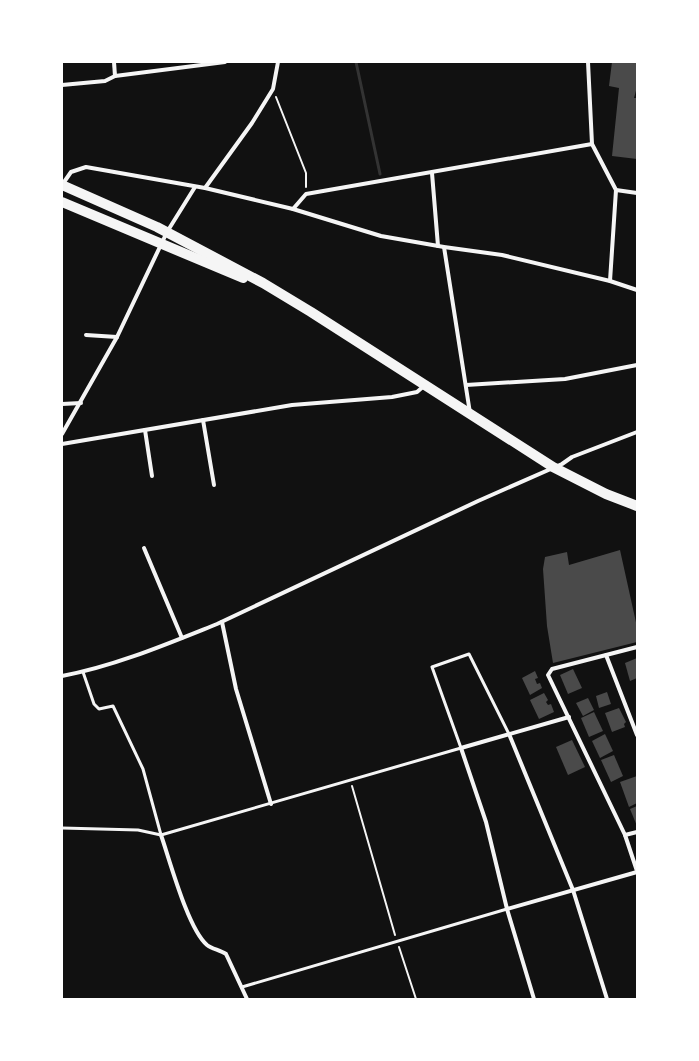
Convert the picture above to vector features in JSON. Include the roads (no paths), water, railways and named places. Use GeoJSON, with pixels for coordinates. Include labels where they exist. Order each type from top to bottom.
{"type":"FeatureCollection","features":[{"type":"Feature","properties":{"kind":"highway"},"geometry":{"type":"LineString","coordinates":[[62,185],[167,232],[263,283],[318,316],[553,467],[599,491],[637,506]]}},
{"type":"Feature","properties":{"kind":"highway"},"geometry":{"type":"LineString","coordinates":[[62,202],[236,276],[263,283]]}},
{"type":"Feature","properties":{"kind":"street"},"geometry":{"type":"LineString","coordinates":[[114,62],[115,76]]}},
{"type":"Feature","properties":{"kind":"street"},"geometry":{"type":"LineString","coordinates":[[62,85],[105,81],[115,76],[202,63],[225,62]]}},
{"type":"Feature","properties":{"kind":"street"},"geometry":{"type":"LineString","coordinates":[[204,188],[252,123],[274,89],[278,62]]}},
{"type":"Feature","properties":{"kind":"street"},"geometry":{"type":"LineString","coordinates":[[588,62],[592,144],[616,190],[610,281]]}},
{"type":"Feature","properties":{"kind":"street"},"geometry":{"type":"LineString","coordinates":[[293,209],[306,194],[432,174],[592,144]]}},
{"type":"Feature","properties":{"kind":"street"},"geometry":{"type":"LineString","coordinates":[[62,185],[71,172],[86,167],[204,188],[293,209],[381,236],[502,255],[610,281],[637,290]]}},
{"type":"Feature","properties":{"kind":"street"},"geometry":{"type":"LineString","coordinates":[[432,174],[438,246]]}},
{"type":"Feature","properties":{"kind":"street"},"geometry":{"type":"LineString","coordinates":[[62,434],[81,403],[117,337],[167,232],[195,187]]}},
{"type":"Feature","properties":{"kind":"street"},"geometry":{"type":"LineString","coordinates":[[616,190],[637,194]]}},
{"type":"Feature","properties":{"kind":"street"},"geometry":{"type":"LineString","coordinates":[[444,247],[470,413]]}},
{"type":"Feature","properties":{"kind":"street"},"geometry":{"type":"LineString","coordinates":[[86,335],[117,337]]}},
{"type":"Feature","properties":{"kind":"street"},"geometry":{"type":"LineString","coordinates":[[466,385],[565,378],[637,365]]}},
{"type":"Feature","properties":{"kind":"street"},"geometry":{"type":"LineString","coordinates":[[62,444],[292,405],[392,397],[417,392],[425,385]]}},
{"type":"Feature","properties":{"kind":"street"},"geometry":{"type":"LineString","coordinates":[[62,404],[81,403]]}},
{"type":"Feature","properties":{"kind":"street"},"geometry":{"type":"LineString","coordinates":[[203,420],[214,485]]}},
{"type":"Feature","properties":{"kind":"street"},"geometry":{"type":"LineString","coordinates":[[145,430],[152,476]]}},
{"type":"Feature","properties":{"kind":"street"},"geometry":{"type":"LineString","coordinates":[[62,676],[83,672],[182,638],[222,622],[562,464],[572,457],[637,432]]}},
{"type":"Feature","properties":{"kind":"street"},"geometry":{"type":"LineString","coordinates":[[144,548],[182,638]]}},
{"type":"Feature","properties":{"kind":"street"},"geometry":{"type":"LineString","coordinates":[[222,622],[236,689],[271,804]]}},
{"type":"Feature","properties":{"kind":"street"},"geometry":{"type":"LineString","coordinates":[[507,909],[637,872],[625,835],[548,675],[552,669],[637,647]]}},
{"type":"Feature","properties":{"kind":"street"},"geometry":{"type":"LineString","coordinates":[[606,655],[637,735]]}},
{"type":"Feature","properties":{"kind":"street"},"geometry":{"type":"LineString","coordinates":[[534,999],[507,909],[486,822],[461,748],[569,717]]}},
{"type":"Feature","properties":{"kind":"street"},"geometry":{"type":"LineString","coordinates":[[509,734],[573,890],[607,999]]}},
{"type":"Feature","properties":{"kind":"street"},"geometry":{"type":"LineString","coordinates":[[625,835],[637,832]]}},
{"type":"Feature","properties":{"kind":"street"},"geometry":{"type":"LineString","coordinates":[[161,835],[194,930],[208,946],[220,949],[226,954],[247,999]]}},
{"type":"Feature","properties":{"kind":"lane"},"geometry":{"type":"LineString","coordinates":[[62,828],[138,830],[161,835],[461,748],[432,667],[469,654],[509,734]]}},
{"type":"Feature","properties":{"kind":"lane"},"geometry":{"type":"LineString","coordinates":[[83,672],[94,704],[98,709],[113,706],[130,741],[143,769],[161,835]]}},
{"type":"Feature","properties":{"kind":"lane"},"geometry":{"type":"LineString","coordinates":[[242,987],[507,909]]}},
{"type":"Feature","properties":{"kind":"waterway"},"geometry":{"type":"LineString","coordinates":[[356,62],[380,174]]}}]}
